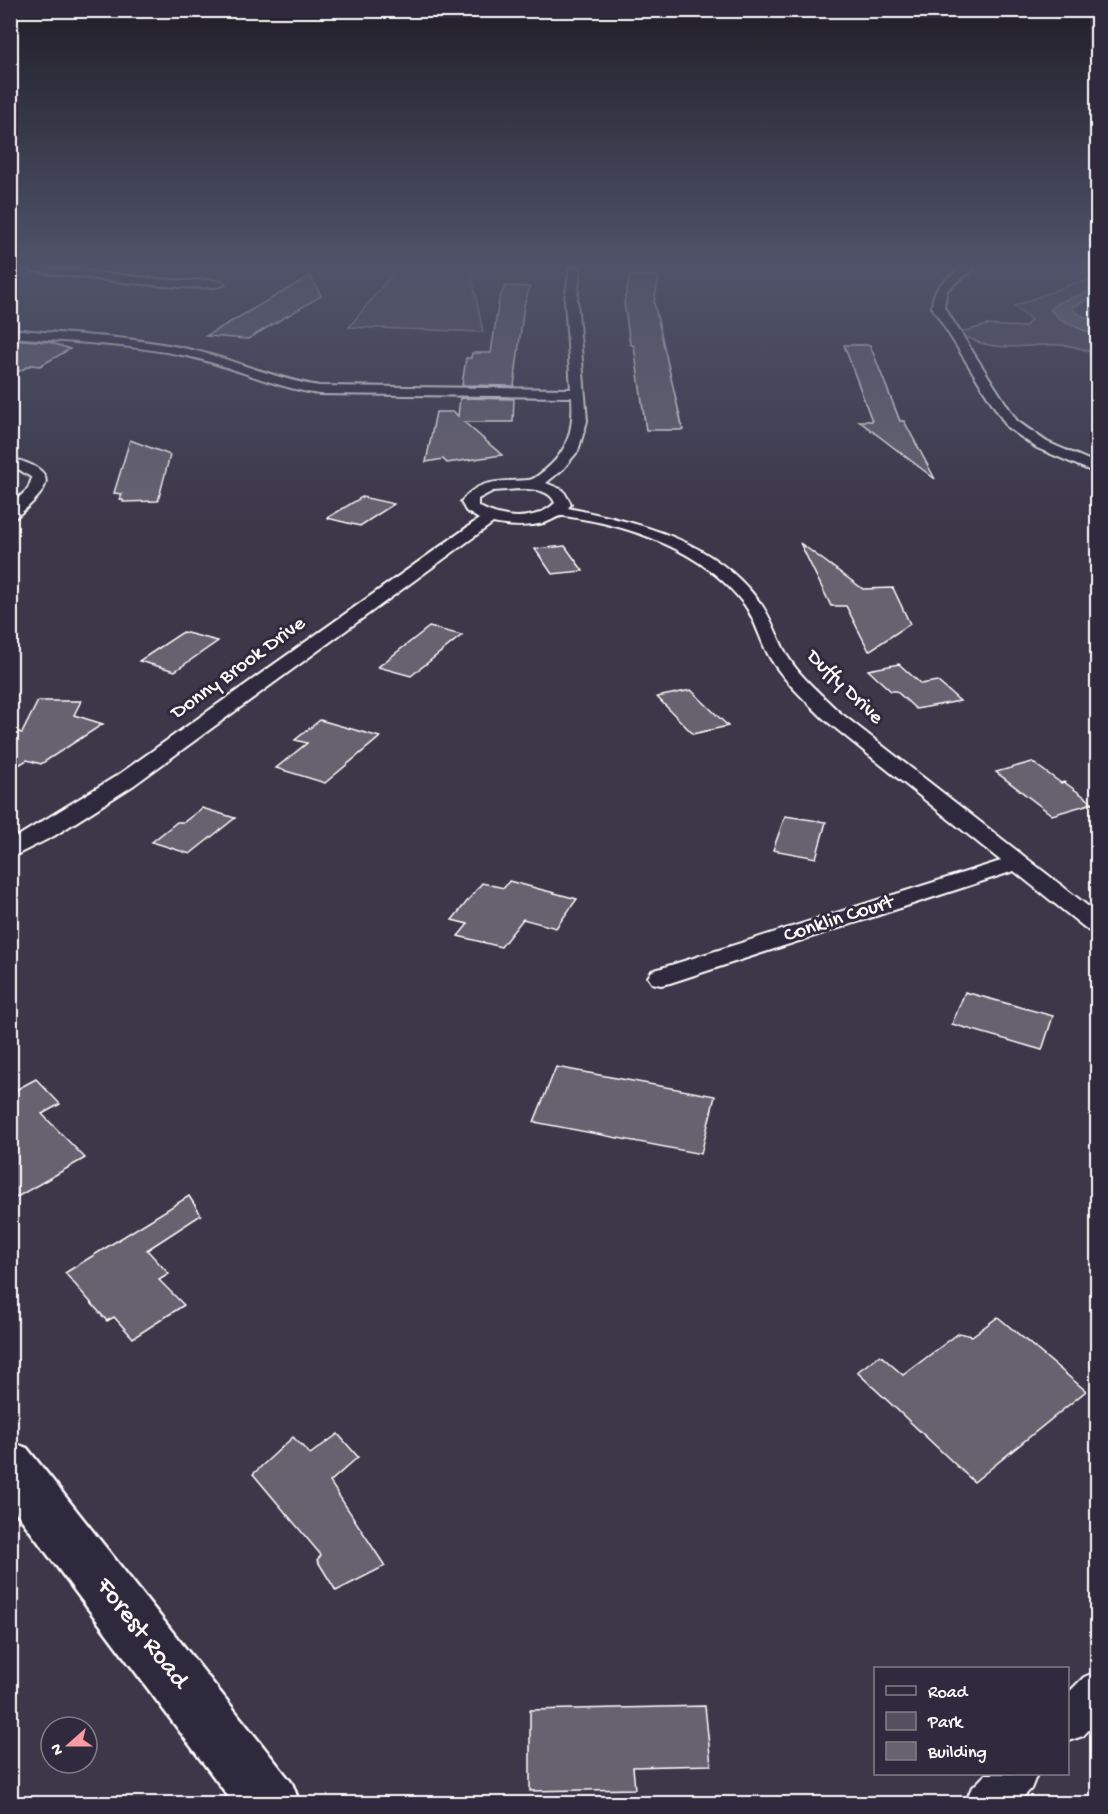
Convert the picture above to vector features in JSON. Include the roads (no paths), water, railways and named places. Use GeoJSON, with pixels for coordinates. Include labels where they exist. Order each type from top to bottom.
{"type":"FeatureCollection","features":[{"type":"Feature","properties":{"kind":"main road","name":"Forest Road"},"geometry":{"type":"LineString","coordinates":[[10,1464],[271,1803]]}},
{"type":"Feature","properties":{"kind":"street"},"geometry":{"type":"LineString","coordinates":[[185,353],[213,359],[280,384],[319,390],[578,393]]}},
{"type":"Feature","properties":{"kind":"street"},"geometry":{"type":"LineString","coordinates":[[534,485],[551,474],[572,450],[579,435],[575,353]]}},
{"type":"Feature","properties":{"kind":"street"},"geometry":{"type":"LineString","coordinates":[[966,353],[1007,418],[1024,434],[1042,445],[1098,470]]}},
{"type":"Feature","properties":{"kind":"street"},"geometry":{"type":"LineString","coordinates":[[10,462],[29,468],[37,474],[40,481],[39,488],[32,497],[10,514]]}},
{"type":"Feature","properties":{"kind":"street"},"geometry":{"type":"LineString","coordinates":[[534,485],[556,493],[562,498],[563,504],[558,510],[549,515],[520,520],[490,518],[471,508],[469,502],[471,496],[490,487],[534,485]]}},
{"type":"Feature","properties":{"kind":"street","name":"Duffy Drive"},"geometry":{"type":"LineString","coordinates":[[558,510],[644,529],[694,552],[716,567],[737,585],[753,605],[780,659],[802,687],[824,708],[1098,926]]}},
{"type":"Feature","properties":{"kind":"street","name":"Donny Brook Drive"},"geometry":{"type":"LineString","coordinates":[[10,851],[126,780],[490,518]]}},
{"type":"Feature","properties":{"kind":"street","name":"Conklin Court"},"geometry":{"type":"LineString","coordinates":[[662,977],[1017,863]]}},
{"type":"Feature","properties":{"kind":"street"},"geometry":{"type":"LineString","coordinates":[[1069,1720],[1098,1691]]}},
{"type":"Feature","properties":{"kind":"street"},"geometry":{"type":"LineString","coordinates":[[986,1803],[1014,1775]]}}]}
